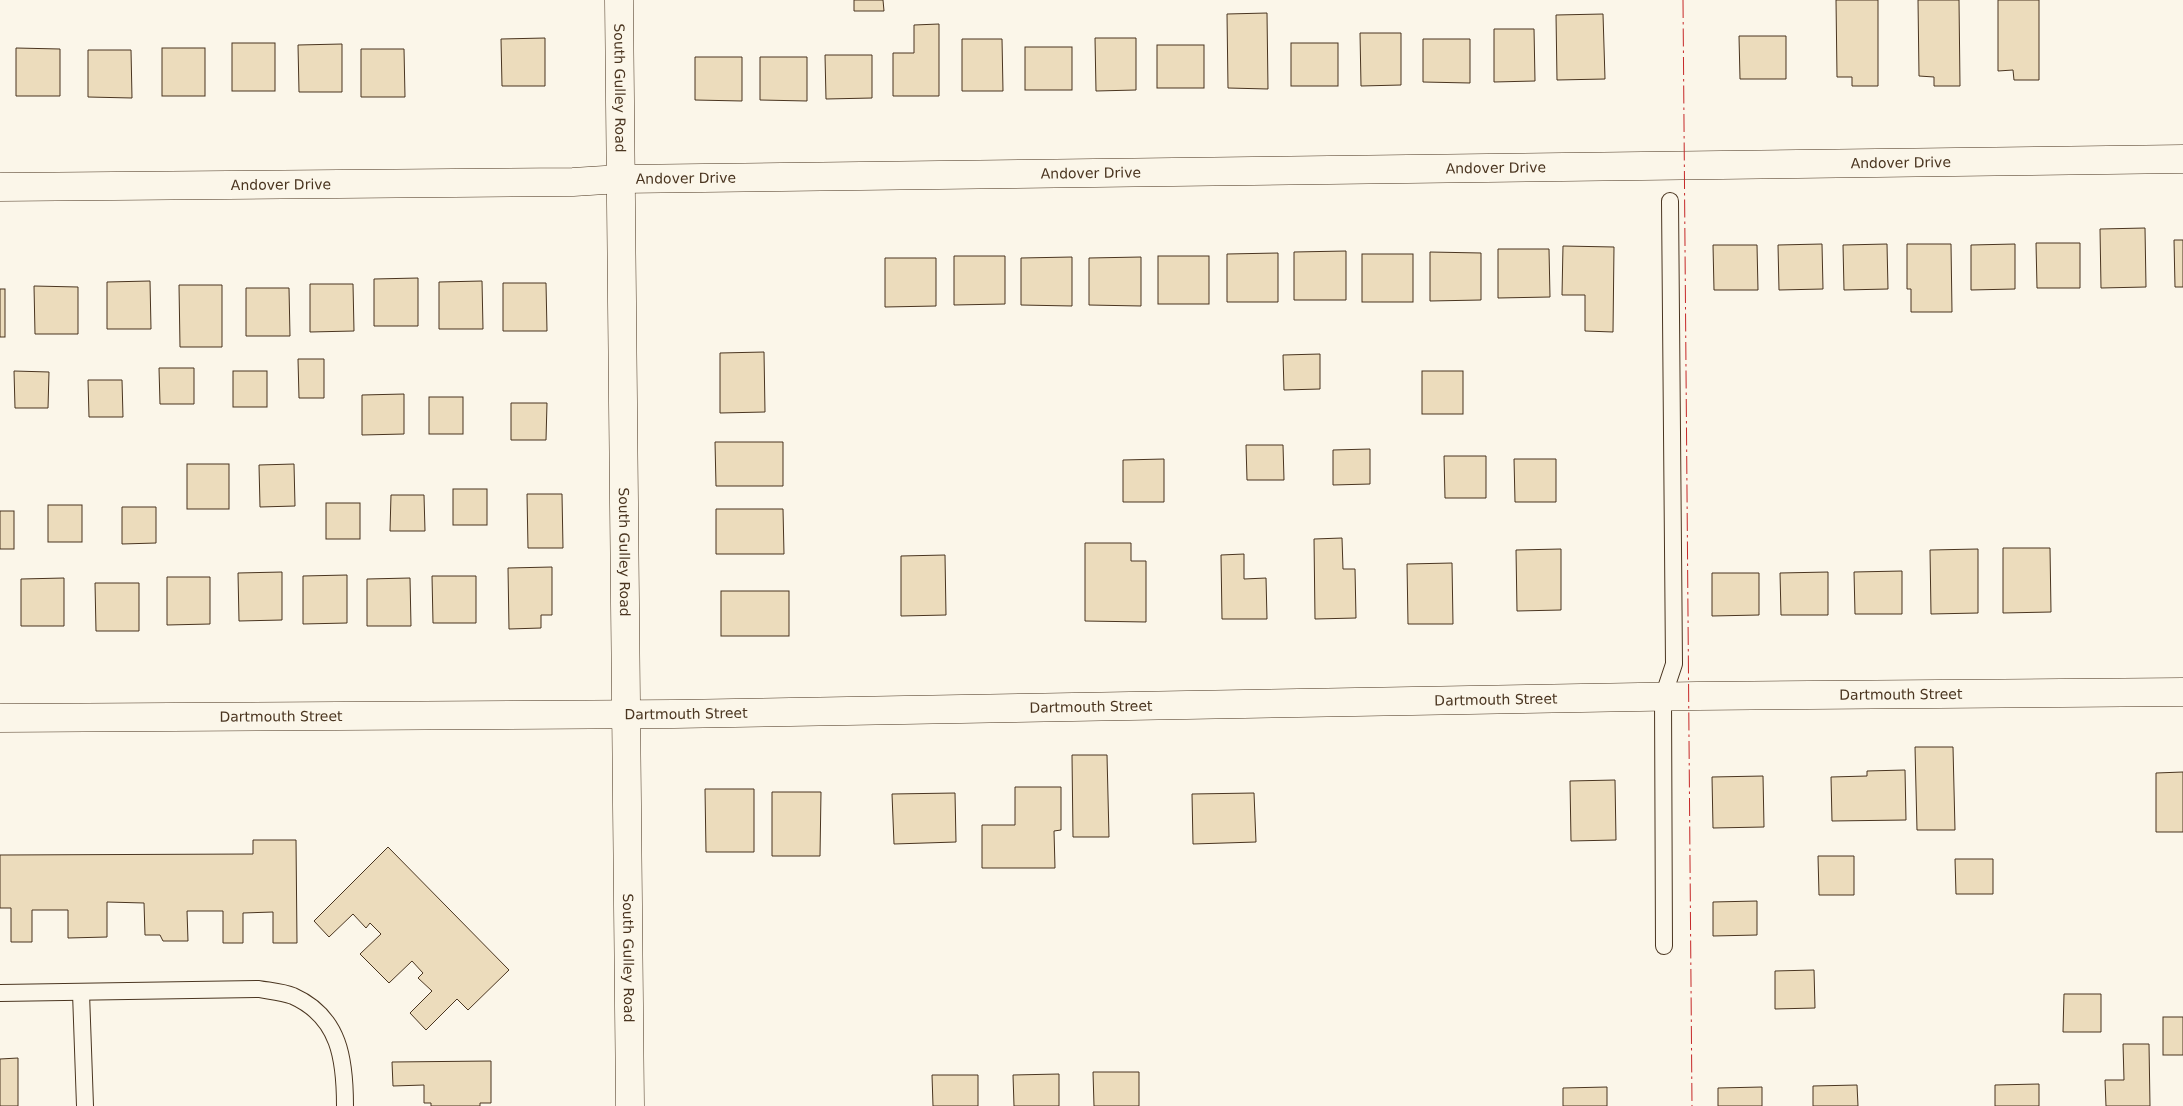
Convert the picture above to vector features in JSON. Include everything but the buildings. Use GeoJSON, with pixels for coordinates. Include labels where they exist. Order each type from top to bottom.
{"type":"FeatureCollection","features":[{"type":"Feature","properties":{"kind":"street","name":"South Gulley Road"},"geometry":{"type":"LineString","coordinates":[[620,0],[630,1106]]}},
{"type":"Feature","properties":{"kind":"street","name":"Andover Drive"},"geometry":{"type":"LineString","coordinates":[[0,187],[573,182],[621,179],[2183,159]]}},
{"type":"Feature","properties":{"kind":"street","name":"Dartmouth Street"},"geometry":{"type":"LineString","coordinates":[[0,718],[694,714],[1663,697],[2183,692]]}},
{"type":"Feature","properties":{"kind":"lane"},"geometry":{"type":"LineString","coordinates":[[1664,946],[1663,697],[1674,664],[1670,201]]}},
{"type":"Feature","properties":{"kind":"lane"},"geometry":{"type":"LineString","coordinates":[[0,993],[259,990],[292,995],[321,1013],[336,1036],[345,1075],[345,1106]]}},
{"type":"Feature","properties":{"kind":"lane"},"geometry":{"type":"LineString","coordinates":[[81,993],[85,1106]]}},
{"type":"Feature","properties":{"kind":"power"},"geometry":{"type":"LineString","coordinates":[[1683,0],[1692,1106]]}}]}
